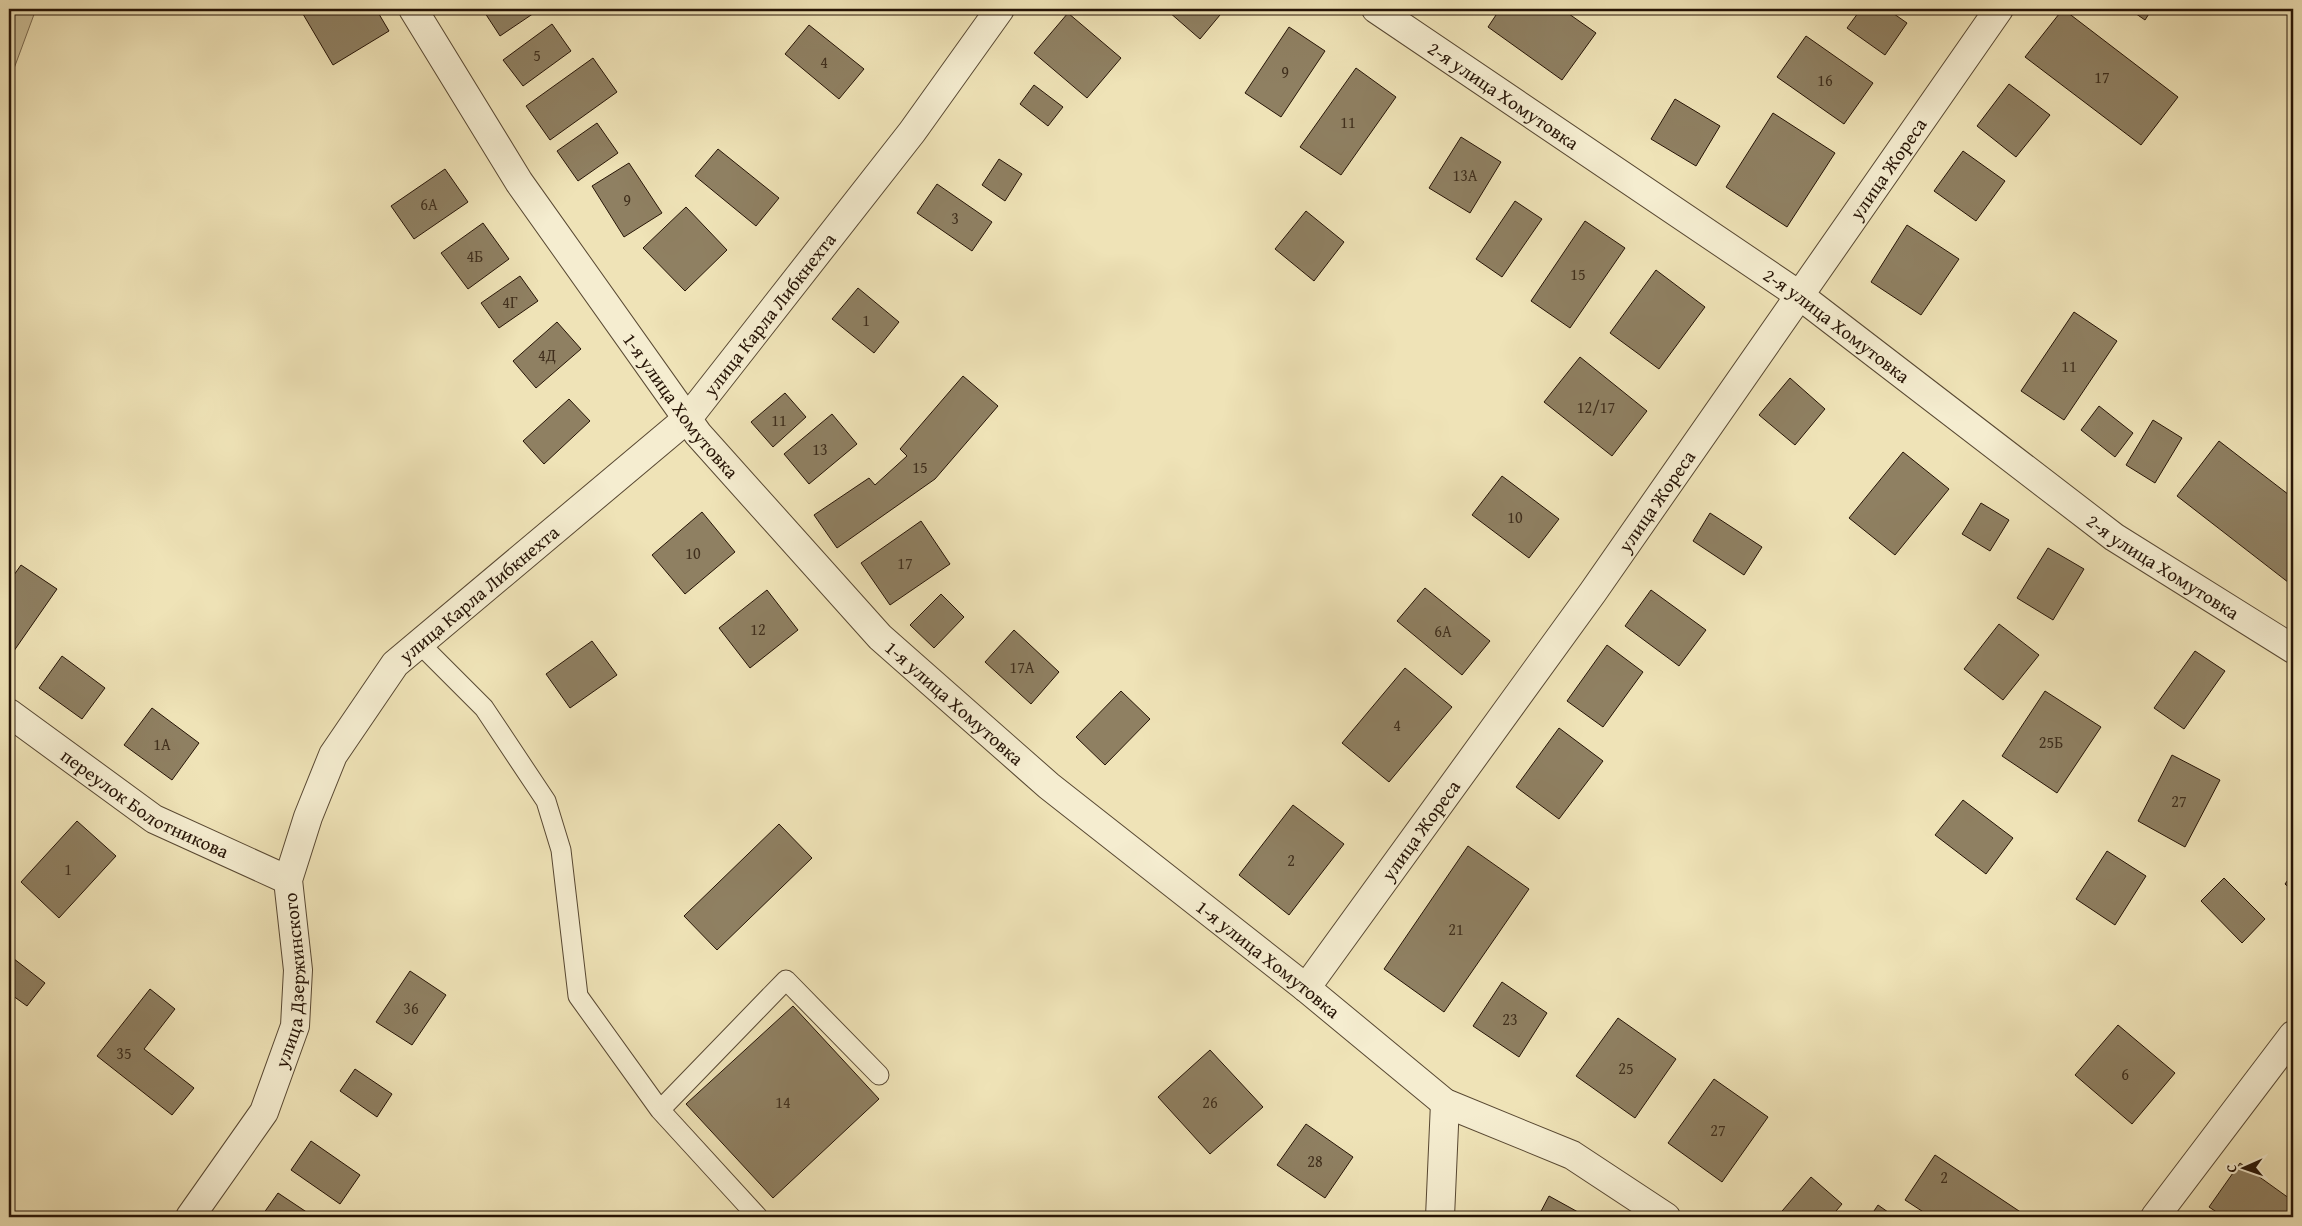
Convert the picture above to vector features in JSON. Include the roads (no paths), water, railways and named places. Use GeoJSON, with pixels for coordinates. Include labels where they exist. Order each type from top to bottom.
{"type":"FeatureCollection","features":[{"type":"Feature","properties":{"kind":"street","name":"1-я улица Хомутовка"},"geometry":{"type":"LineString","coordinates":[[413,9],[520,182],[688,418],[715,452],[880,638],[1049,786],[1306,988],[1445,1103],[1572,1155],[1666,1217]]}},
{"type":"Feature","properties":{"kind":"street","name":"улица Карла Либкнехта"},"geometry":{"type":"LineString","coordinates":[[366,704],[395,664],[688,418],[912,132],[1000,9]]}},
{"type":"Feature","properties":{"kind":"street","name":"2-я улица Хомутовка"},"geometry":{"type":"LineString","coordinates":[[1376,9],[1799,295],[2114,536],[2293,649]]}},
{"type":"Feature","properties":{"kind":"street","name":"улица Жореса"},"geometry":{"type":"LineString","coordinates":[[1306,988],[1593,592],[1999,9]]}},
{"type":"Feature","properties":{"kind":"street","name":"улица Дзержинского"},"geometry":{"type":"LineString","coordinates":[[190,1217],[264,1112],[295,1026],[298,970],[288,880],[308,817],[333,755],[366,704]]}},
{"type":"Feature","properties":{"kind":"street","name":"переулок Болотникова"},"geometry":{"type":"LineString","coordinates":[[9,713],[154,819],[288,880]]}},
{"type":"Feature","properties":{"kind":"street"},"geometry":{"type":"LineString","coordinates":[[2155,1217],[2293,1035]]}},
{"type":"Feature","properties":{"kind":"street"},"geometry":{"type":"LineString","coordinates":[[1440,1217],[1445,1103]]}},
{"type":"Feature","properties":{"kind":"lane"},"geometry":{"type":"LineString","coordinates":[[419,643],[484,708],[546,801],[561,850],[578,996],[660,1110],[758,1217]]}},
{"type":"Feature","properties":{"kind":"lane"},"geometry":{"type":"LineString","coordinates":[[660,1110],[786,980],[879,1075]]}}]}
